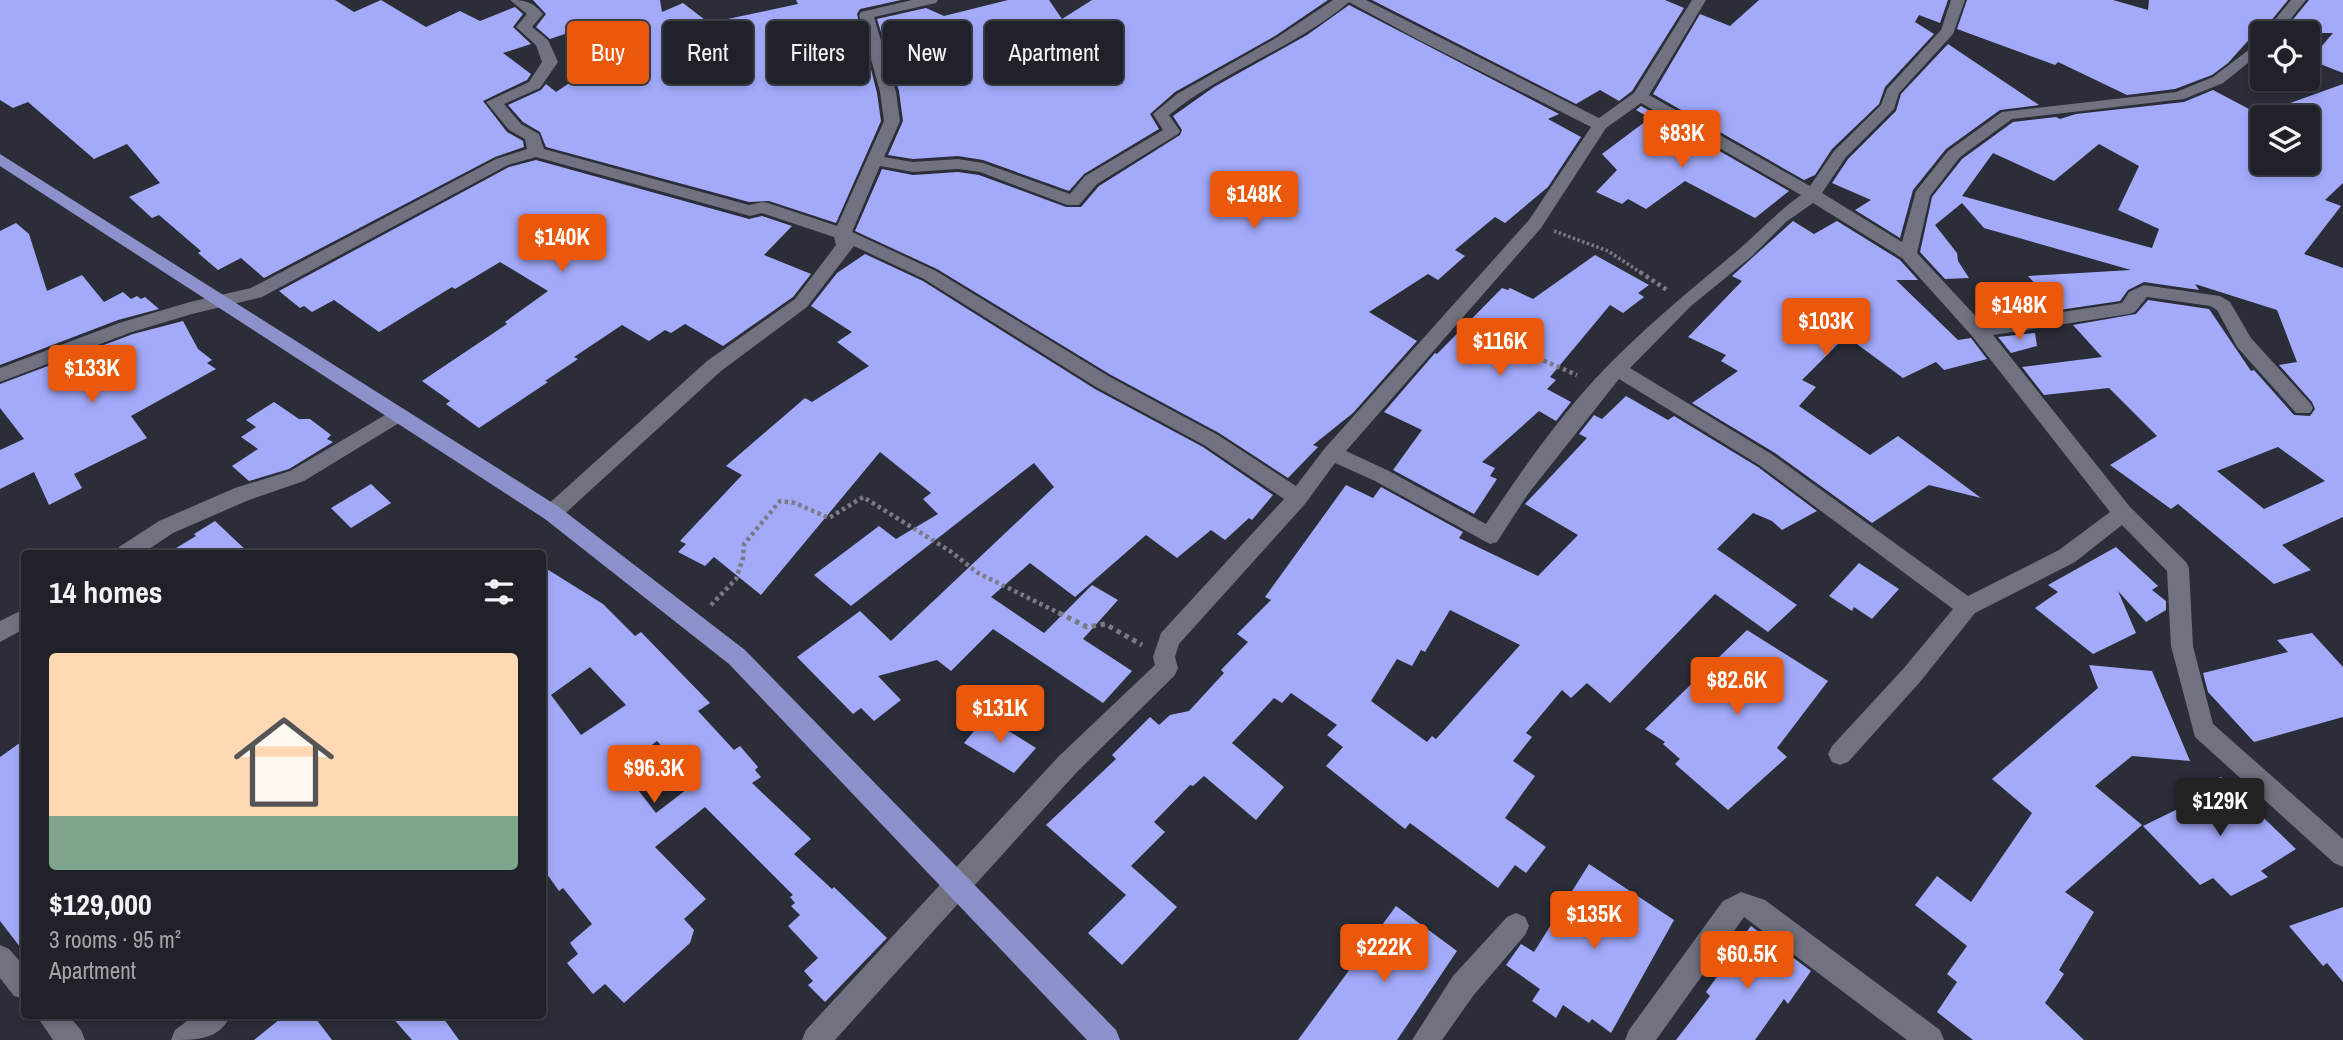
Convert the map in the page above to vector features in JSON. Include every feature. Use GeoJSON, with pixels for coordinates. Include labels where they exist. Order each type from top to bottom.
{"type":"FeatureCollection","features":[{"type":"Feature","properties":{"kind":"main road"},"geometry":{"type":"LineString","coordinates":[[0,159],[552,513],[692,621],[737,657],[1106,1040]]}},
{"type":"Feature","properties":{"kind":"street"},"geometry":{"type":"LineString","coordinates":[[517,0],[536,14],[523,27],[543,43],[550,62],[535,85],[494,102],[515,127],[533,136],[536,152]]}},
{"type":"Feature","properties":{"kind":"street"},"geometry":{"type":"LineString","coordinates":[[552,513],[714,366],[802,303],[845,246],[842,234],[892,121],[888,92],[866,15],[931,0]]}},
{"type":"Feature","properties":{"kind":"street"},"geometry":{"type":"LineString","coordinates":[[875,160],[913,167],[958,164],[983,168],[1073,201],[1091,180],[1172,131],[1161,114],[1182,97],[1281,41],[1343,0]]}},
{"type":"Feature","properties":{"kind":"street"},"geometry":{"type":"LineString","coordinates":[[1355,0],[1422,37],[1600,125]]}},
{"type":"Feature","properties":{"kind":"street"},"geometry":{"type":"LineString","coordinates":[[816,1040],[1067,765],[1167,668],[1164,657],[1169,640],[1298,498],[1332,453],[1535,224],[1600,125],[1640,96],[1699,0]]}},
{"type":"Feature","properties":{"kind":"street"},"geometry":{"type":"LineString","coordinates":[[1332,453],[1382,476],[1490,536],[1521,488],[1601,385],[1685,302],[1745,253],[1780,218],[1812,195],[1840,153],[1888,106],[1892,92],[1948,31],[1958,0]]}},
{"type":"Feature","properties":{"kind":"street"},"geometry":{"type":"LineString","coordinates":[[2281,21],[2299,0]]}},
{"type":"Feature","properties":{"kind":"street"},"geometry":{"type":"LineString","coordinates":[[1908,254],[1922,195],[1954,154],[2008,115],[2179,96],[2218,80],[2250,54]]}},
{"type":"Feature","properties":{"kind":"street"},"geometry":{"type":"LineString","coordinates":[[1640,96],[1908,254],[1979,331],[2123,513],[2178,568],[2182,646],[2203,730],[2343,855]]}},
{"type":"Feature","properties":{"kind":"street"},"geometry":{"type":"LineString","coordinates":[[0,375],[87,340],[216,300],[256,293],[502,162],[536,152],[750,211],[762,207],[842,234],[930,275],[1103,382],[1211,440],[1298,498]]}},
{"type":"Feature","properties":{"kind":"street"},"geometry":{"type":"LineString","coordinates":[[1979,331],[2129,308],[2135,296],[2144,291],[2214,300],[2224,306],[2244,342],[2303,408]]}},
{"type":"Feature","properties":{"kind":"street"},"geometry":{"type":"LineString","coordinates":[[1617,369],[1766,460],[1967,607]]}},
{"type":"Feature","properties":{"kind":"street"},"geometry":{"type":"LineString","coordinates":[[132,550],[166,527],[242,494],[297,476],[397,415]]}},
{"type":"Feature","properties":{"kind":"street"},"geometry":{"type":"LineString","coordinates":[[1840,754],[1912,675],[1967,607],[2067,556],[2123,513]]}},
{"type":"Feature","properties":{"kind":"street"},"geometry":{"type":"LineString","coordinates":[[144,550],[166,527]]}},
{"type":"Feature","properties":{"kind":"street"},"geometry":{"type":"LineString","coordinates":[[0,633],[21,620]]}},
{"type":"Feature","properties":{"kind":"street"},"geometry":{"type":"LineString","coordinates":[[1639,1040],[1732,910],[1741,904],[1756,909],[1930,1040]]}},
{"type":"Feature","properties":{"kind":"street"},"geometry":{"type":"LineString","coordinates":[[1426,1040],[1462,986],[1516,926]]}},
{"type":"Feature","properties":{"kind":"street"},"geometry":{"type":"LineString","coordinates":[[0,958],[21,982]]}},
{"type":"Feature","properties":{"kind":"street"},"geometry":{"type":"LineString","coordinates":[[53,1019],[71,1040]]}},
{"type":"Feature","properties":{"kind":"street"},"geometry":{"type":"LineString","coordinates":[[186,1040],[212,1019]]}},
{"type":"Feature","properties":{"kind":"path"},"geometry":{"type":"LineString","coordinates":[[1535,224],[1608,251],[1685,302]]}},
{"type":"Feature","properties":{"kind":"path"},"geometry":{"type":"LineString","coordinates":[[1451,321],[1601,385]]}},
{"type":"Feature","properties":{"kind":"path"},"geometry":{"type":"LineString","coordinates":[[692,621],[714,603],[736,579],[743,558],[744,544],[780,501],[795,503],[828,518],[863,497],[950,551],[978,573],[1087,627],[1105,624],[1164,657]]}},
{"type":"Feature","properties":{"kind":"building"},"geometry":{"type":"Polygon","coordinates":[[[0,0],[335,0],[354,12],[381,0],[426,27],[460,11],[480,21],[515,7],[523,14],[513,27],[531,44],[503,53],[531,74],[527,80],[483,101],[507,132],[523,141],[524,147],[495,157],[264,278],[241,258],[218,270],[198,253],[201,251],[159,215],[152,218],[129,197],[160,183],[127,144],[94,159],[28,102],[13,108],[0,100],[0,0]]]}},
{"type":"Feature","properties":{"kind":"building"},"geometry":{"type":"Polygon","coordinates":[[[533,0],[660,0],[662,12],[683,3],[706,21],[663,21],[663,84],[753,84],[753,21],[718,21],[798,4],[796,0],[901,0],[860,9],[857,14],[859,21],[767,21],[767,84],[869,84],[869,61],[881,121],[836,223],[769,201],[749,202],[546,147],[540,132],[523,122],[508,105],[541,90],[546,84],[556,92],[568,84],[649,84],[649,21],[567,21],[567,33],[550,39],[536,27],[546,14],[533,0]]]}},
{"type":"Feature","properties":{"kind":"building"},"geometry":{"type":"Polygon","coordinates":[[[1008,0],[1049,0],[1062,19],[1092,0],[1328,0],[1275,36],[1175,92],[1150,114],[1159,129],[1084,174],[1069,191],[983,160],[958,156],[913,159],[888,155],[903,121],[897,84],[971,84],[971,21],[883,21],[883,39],[877,19],[926,8],[944,16],[1008,0]]]}},
{"type":"Feature","properties":{"kind":"building"},"geometry":{"type":"Polygon","coordinates":[[[1372,0],[1665,0],[1684,8],[1632,91],[1619,101],[1600,90],[1576,104],[1372,0]]]}},
{"type":"Feature","properties":{"kind":"building"},"geometry":{"type":"Polygon","coordinates":[[[1759,0],[1948,0],[1940,23],[1919,15],[1915,22],[1934,34],[1885,87],[1879,104],[1832,149],[1815,175],[1804,180],[1653,94],[1700,14],[1730,26],[1759,0]]]}},
{"type":"Feature","properties":{"kind":"building"},"geometry":{"type":"Polygon","coordinates":[[[1967,0],[2113,0],[2148,10],[2149,0],[2288,0],[2271,21],[2250,21],[2250,39],[2228,63],[2212,75],[2175,89],[2127,95],[2058,62],[2055,65],[1957,29],[1967,0]]]}},
{"type":"Feature","properties":{"kind":"building"},"geometry":{"type":"Polygon","coordinates":[[[2309,0],[2343,0],[2343,73],[2320,64],[2320,48],[2333,33],[2320,33],[2320,21],[2292,21],[2309,0]]]}},
{"type":"Feature","properties":{"kind":"building"},"geometry":{"type":"Polygon","coordinates":[[[1349,5],[1559,114],[1548,119],[1581,137],[1548,187],[1505,223],[1495,217],[1455,250],[1465,256],[1438,280],[1428,274],[1369,312],[1417,341],[1353,413],[1313,445],[1318,447],[1288,478],[1219,433],[1111,375],[937,269],[855,231],[882,169],[913,175],[958,172],[979,175],[1066,207],[1081,207],[1099,186],[1180,135],[1182,130],[1173,116],[1214,87],[1307,35],[1349,5]]]}},
{"type":"Feature","properties":{"kind":"building"},"geometry":{"type":"Polygon","coordinates":[[[1948,44],[2039,105],[2000,110],[1946,149],[1913,190],[1900,238],[1855,210],[1871,200],[1832,183],[1848,159],[1896,111],[1901,94],[1948,44]]]}},
{"type":"Feature","properties":{"kind":"building"},"geometry":{"type":"Polygon","coordinates":[[[2343,84],[2343,183],[2325,200],[2341,206],[2304,254],[2343,268],[2343,517],[2282,545],[2311,570],[2274,584],[2178,504],[2171,509],[2110,465],[2157,436],[2109,388],[2044,395],[2022,367],[2102,357],[2073,325],[2136,314],[2148,300],[2209,309],[2251,371],[2254,370],[2294,415],[2310,416],[2315,409],[2312,402],[2279,365],[2297,362],[2277,310],[2195,284],[2199,290],[2144,282],[2128,290],[2120,301],[2059,310],[2028,276],[2131,270],[1984,228],[1962,203],[1935,225],[1957,253],[1958,261],[1969,278],[1945,279],[1920,252],[1932,197],[1962,159],[2013,122],[2056,117],[2060,119],[2076,114],[2184,102],[2213,90],[2249,109],[2250,175],[2320,175],[2320,105],[2285,105],[2343,84]],[[2099,144],[2054,181],[1993,153],[1962,196],[2152,248],[2159,229],[2118,210],[2139,166],[2099,144]],[[2278,447],[2217,471],[2264,509],[2325,481],[2278,447]]]}},
{"type":"Feature","properties":{"kind":"building"},"geometry":{"type":"Polygon","coordinates":[[[1641,106],[1789,191],[1755,218],[1685,181],[1646,209],[1628,199],[1622,204],[1596,192],[1617,170],[1602,154],[1650,118],[1636,110],[1641,106]]]}},
{"type":"Feature","properties":{"kind":"building"},"geometry":{"type":"Polygon","coordinates":[[[536,160],[749,219],[762,216],[792,226],[764,255],[811,274],[793,297],[723,346],[685,324],[671,333],[665,330],[649,341],[622,325],[574,357],[578,359],[545,381],[548,382],[479,428],[446,404],[450,401],[422,381],[507,324],[505,322],[548,291],[500,262],[455,289],[452,287],[379,332],[334,300],[312,312],[304,306],[300,308],[279,291],[509,167],[536,160]]]}},
{"type":"Feature","properties":{"kind":"building"},"geometry":{"type":"Polygon","coordinates":[[[1793,221],[1814,234],[1837,221],[1900,260],[1918,280],[1896,280],[1958,340],[1971,338],[1987,359],[1944,370],[1936,362],[1903,378],[1846,336],[1802,380],[1816,387],[1799,406],[1870,455],[1898,436],[1981,498],[1929,485],[1872,523],[1775,453],[1692,403],[1738,371],[1721,361],[1726,355],[1688,337],[1742,281],[1732,276],[1793,221]]]}},
{"type":"Feature","properties":{"kind":"building"},"geometry":{"type":"Polygon","coordinates":[[[16,223],[29,234],[47,291],[82,275],[104,302],[123,292],[131,299],[137,296],[141,299],[145,297],[159,309],[118,320],[0,365],[0,231],[16,223]]]}},
{"type":"Feature","properties":{"kind":"building"},"geometry":{"type":"Polygon","coordinates":[[[865,254],[923,281],[1095,389],[1203,447],[1273,495],[1252,520],[1249,518],[1225,540],[1211,530],[1177,558],[1146,535],[1075,597],[1030,563],[991,597],[1044,633],[1092,585],[1118,600],[1083,639],[1132,671],[1103,703],[993,629],[951,671],[937,660],[878,676],[901,700],[874,721],[861,708],[853,714],[797,657],[860,611],[891,641],[1054,487],[1034,463],[851,606],[814,575],[879,526],[896,539],[938,514],[923,499],[931,493],[880,452],[761,595],[714,557],[705,566],[678,552],[686,544],[680,541],[742,475],[726,466],[805,398],[812,402],[869,366],[837,342],[852,332],[811,306],[837,273],[865,254]]]}},
{"type":"Feature","properties":{"kind":"building"},"geometry":{"type":"Polygon","coordinates":[[[1595,255],[1649,285],[1638,293],[1644,297],[1623,313],[1610,305],[1550,377],[1556,380],[1547,389],[1571,402],[1556,421],[1539,411],[1482,462],[1495,468],[1490,476],[1497,479],[1474,514],[1393,470],[1422,430],[1384,412],[1435,353],[1437,354],[1502,288],[1510,288],[1533,299],[1595,255]]]}},
{"type":"Feature","properties":{"kind":"building"},"geometry":{"type":"Polygon","coordinates":[[[183,321],[198,349],[212,360],[207,363],[216,369],[131,416],[147,438],[74,474],[82,488],[49,505],[34,472],[0,489],[0,450],[24,439],[0,408],[0,384],[133,334],[183,321]]]}},
{"type":"Feature","properties":{"kind":"building"},"geometry":{"type":"Polygon","coordinates":[[[2035,333],[2037,346],[2011,353],[1998,337],[2035,333]]]}},
{"type":"Feature","properties":{"kind":"building"},"geometry":{"type":"Polygon","coordinates":[[[1626,396],[1668,420],[1674,416],[1758,467],[1817,511],[1782,530],[1772,521],[1753,513],[1717,549],[1797,605],[1768,632],[1715,594],[1610,703],[1587,683],[1571,698],[1562,690],[1526,733],[1532,737],[1513,761],[1535,776],[1505,818],[1546,847],[1526,873],[1515,865],[1498,888],[1410,823],[1405,829],[1326,766],[1343,747],[1327,735],[1337,725],[1291,693],[1282,703],[1274,698],[1232,743],[1284,787],[1256,820],[1204,776],[1193,786],[1190,785],[1154,822],[1165,832],[1131,866],[1177,907],[1122,965],[1088,933],[1126,895],[1046,825],[1116,759],[1112,755],[1150,717],[1159,725],[1170,715],[1189,711],[1224,673],[1221,670],[1248,642],[1237,634],[1271,600],[1265,597],[1346,485],[1373,498],[1381,487],[1463,532],[1459,538],[1538,576],[1578,535],[1525,504],[1587,438],[1579,434],[1594,415],[1602,419],[1626,396]],[[1450,610],[1425,652],[1421,650],[1412,666],[1397,659],[1371,701],[1427,742],[1432,736],[1436,739],[1520,645],[1450,610]]]}},
{"type":"Feature","properties":{"kind":"building"},"geometry":{"type":"Polygon","coordinates":[[[274,402],[299,419],[310,419],[331,435],[327,439],[333,442],[289,469],[249,481],[232,466],[258,449],[241,437],[256,427],[246,420],[274,402]]]}},
{"type":"Feature","properties":{"kind":"building"},"geometry":{"type":"Polygon","coordinates":[[[371,484],[391,503],[351,528],[331,508],[371,484]]]}},
{"type":"Feature","properties":{"kind":"building"},"geometry":{"type":"Polygon","coordinates":[[[215,521],[246,550],[173,550],[196,536],[194,534],[215,521]]]}},
{"type":"Feature","properties":{"kind":"building"},"geometry":{"type":"Polygon","coordinates":[[[2116,547],[2158,586],[2152,590],[2166,601],[2166,610],[2146,622],[2118,591],[2136,633],[2093,654],[2035,608],[2058,592],[2048,585],[2116,547]]]}},
{"type":"Feature","properties":{"kind":"building"},"geometry":{"type":"Polygon","coordinates":[[[1859,563],[1899,589],[1872,619],[1854,607],[1852,611],[1829,596],[1859,563]]]}},
{"type":"Feature","properties":{"kind":"building"},"geometry":{"type":"Polygon","coordinates":[[[546,568],[603,604],[635,636],[641,632],[710,703],[698,711],[734,750],[740,746],[758,767],[755,770],[761,777],[752,783],[811,839],[794,854],[832,889],[834,887],[887,938],[825,1002],[808,985],[813,981],[804,971],[818,958],[788,926],[800,915],[791,906],[795,903],[790,897],[793,895],[705,807],[655,847],[706,899],[684,919],[694,930],[690,943],[624,1003],[605,984],[593,994],[567,963],[578,954],[570,943],[592,924],[563,888],[559,891],[546,873],[546,568]],[[590,667],[551,695],[581,735],[626,705],[590,667]],[[657,741],[621,768],[656,813],[695,783],[657,741]]]}},
{"type":"Feature","properties":{"kind":"building"},"geometry":{"type":"Polygon","coordinates":[[[1747,630],[1828,681],[1777,748],[1787,757],[1728,810],[1675,764],[1680,759],[1663,744],[1665,742],[1645,729],[1747,630]]]}},
{"type":"Feature","properties":{"kind":"building"},"geometry":{"type":"Polygon","coordinates":[[[2312,633],[2343,667],[2343,717],[2254,742],[2208,692],[2203,673],[2288,652],[2277,640],[2312,633]]]}},
{"type":"Feature","properties":{"kind":"building"},"geometry":{"type":"Polygon","coordinates":[[[2089,665],[2152,671],[2190,761],[2132,756],[2095,786],[2142,825],[2065,892],[2094,912],[2059,970],[2064,974],[2045,1003],[2084,1040],[1973,1040],[1937,1012],[1957,982],[1947,974],[1967,946],[1915,905],[1937,876],[1971,902],[2032,813],[1992,779],[2098,688],[2089,665]]]}},
{"type":"Feature","properties":{"kind":"building"},"geometry":{"type":"Polygon","coordinates":[[[986,717],[1036,748],[1014,773],[964,743],[986,717]]]}},
{"type":"Feature","properties":{"kind":"building"},"geometry":{"type":"Polygon","coordinates":[[[21,742],[21,948],[0,921],[0,757],[21,742]]]}},
{"type":"Feature","properties":{"kind":"building"},"geometry":{"type":"Polygon","coordinates":[[[2221,777],[2296,849],[2261,871],[2268,877],[2231,896],[2213,878],[2200,885],[2143,826],[2188,804],[2180,797],[2221,777]]]}},
{"type":"Feature","properties":{"kind":"building"},"geometry":{"type":"Polygon","coordinates":[[[1589,864],[1674,920],[1611,1033],[1592,1019],[1589,1023],[1563,1005],[1556,1018],[1532,1001],[1540,989],[1506,965],[1521,944],[1534,952],[1589,864]]]}},
{"type":"Feature","properties":{"kind":"building"},"geometry":{"type":"Polygon","coordinates":[[[1396,906],[1457,951],[1397,1040],[1298,1040],[1396,906]]]}},
{"type":"Feature","properties":{"kind":"building"},"geometry":{"type":"Polygon","coordinates":[[[2343,907],[2343,982],[2327,963],[2323,966],[2289,926],[2343,907]]]}},
{"type":"Feature","properties":{"kind":"building"},"geometry":{"type":"Polygon","coordinates":[[[1751,926],[1811,971],[1788,1004],[1784,999],[1755,1040],[1676,1040],[1710,996],[1706,992],[1729,960],[1726,958],[1751,926]]]}},
{"type":"Feature","properties":{"kind":"building"},"geometry":{"type":"Polygon","coordinates":[[[280,1019],[316,1019],[332,1040],[254,1040],[280,1019]]]}},
{"type":"Feature","properties":{"kind":"building"},"geometry":{"type":"Polygon","coordinates":[[[394,1019],[444,1019],[459,1040],[412,1040],[394,1019]]]}}]}
